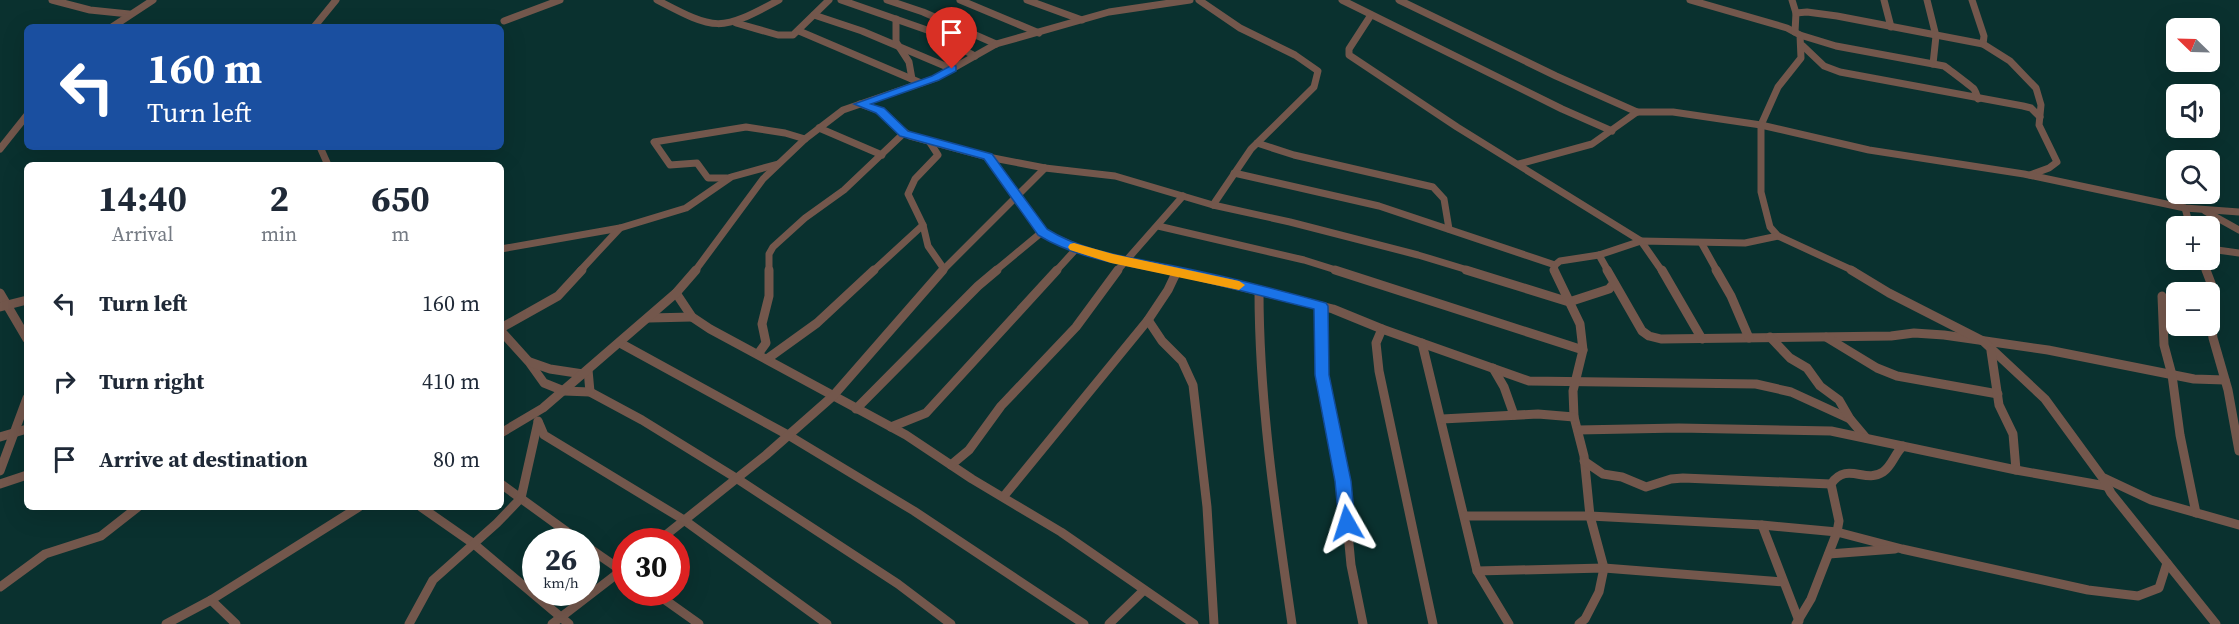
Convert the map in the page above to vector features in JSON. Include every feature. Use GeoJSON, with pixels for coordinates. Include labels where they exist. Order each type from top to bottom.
{"type":"FeatureCollection","features":[{"type":"Feature","properties":{"kind":"street"},"geometry":{"type":"LineString","coordinates":[[52,0],[90,10],[129,14]]}},
{"type":"Feature","properties":{"kind":"street"},"geometry":{"type":"LineString","coordinates":[[117,24],[153,0]]}},
{"type":"Feature","properties":{"kind":"street"},"geometry":{"type":"LineString","coordinates":[[316,24],[336,0]]}},
{"type":"Feature","properties":{"kind":"street"},"geometry":{"type":"LineString","coordinates":[[504,21],[560,0]]}},
{"type":"Feature","properties":{"kind":"street"},"geometry":{"type":"LineString","coordinates":[[657,0],[711,26],[735,23],[779,0]]}},
{"type":"Feature","properties":{"kind":"street"},"geometry":{"type":"LineString","coordinates":[[735,23],[787,36],[799,31],[829,0]]}},
{"type":"Feature","properties":{"kind":"street"},"geometry":{"type":"LineString","coordinates":[[841,0],[946,38],[975,56]]}},
{"type":"Feature","properties":{"kind":"street"},"geometry":{"type":"LineString","coordinates":[[887,0],[923,12],[996,44]]}},
{"type":"Feature","properties":{"kind":"street"},"geometry":{"type":"LineString","coordinates":[[960,0],[1039,33]]}},
{"type":"Feature","properties":{"kind":"street"},"geometry":{"type":"LineString","coordinates":[[1027,0],[1082,20]]}},
{"type":"Feature","properties":{"kind":"street"},"geometry":{"type":"LineString","coordinates":[[504,428],[543,408],[621,343],[676,293],[703,262],[763,179],[805,139],[843,110],[921,83],[952,69],[996,44],[1128,8],[1190,0]]}},
{"type":"Feature","properties":{"kind":"street"},"geometry":{"type":"LineString","coordinates":[[1199,0],[1240,28],[1295,54],[1317,71],[1314,87],[1257,143],[1234,172],[1213,205]]}},
{"type":"Feature","properties":{"kind":"street"},"geometry":{"type":"LineString","coordinates":[[1342,0],[1562,109],[1612,131]]}},
{"type":"Feature","properties":{"kind":"street"},"geometry":{"type":"LineString","coordinates":[[1400,0],[1556,76],[1637,112],[1689,113],[1761,125],[1869,150],[2030,175],[2184,208],[2239,212]]}},
{"type":"Feature","properties":{"kind":"street"},"geometry":{"type":"LineString","coordinates":[[1690,0],[1778,24],[1798,34],[1836,46],[1951,69],[1960,80],[1974,89],[1978,99]]}},
{"type":"Feature","properties":{"kind":"street"},"geometry":{"type":"LineString","coordinates":[[1792,0],[1798,34],[1803,46],[1824,66],[1840,72],[2027,107],[2040,117]]}},
{"type":"Feature","properties":{"kind":"street"},"geometry":{"type":"LineString","coordinates":[[1884,0],[1891,27]]}},
{"type":"Feature","properties":{"kind":"street"},"geometry":{"type":"LineString","coordinates":[[1927,0],[1936,36],[1933,64]]}},
{"type":"Feature","properties":{"kind":"street"},"geometry":{"type":"LineString","coordinates":[[1972,0],[1984,36],[1983,44]]}},
{"type":"Feature","properties":{"kind":"street"},"geometry":{"type":"LineString","coordinates":[[1796,13],[1815,13],[1983,44],[2010,61],[2036,88],[2040,100],[2039,124],[2057,162],[2049,168],[2030,175]]}},
{"type":"Feature","properties":{"kind":"street"},"geometry":{"type":"LineString","coordinates":[[814,15],[952,69]]}},
{"type":"Feature","properties":{"kind":"street"},"geometry":{"type":"LineString","coordinates":[[1371,15],[1349,49],[1349,55],[1457,127],[1641,241],[1654,257],[1702,339]]}},
{"type":"Feature","properties":{"kind":"street"},"geometry":{"type":"LineString","coordinates":[[896,19],[898,46],[909,62],[912,79]]}},
{"type":"Feature","properties":{"kind":"street"},"geometry":{"type":"LineString","coordinates":[[799,31],[921,83]]}},
{"type":"Feature","properties":{"kind":"street"},"geometry":{"type":"LineString","coordinates":[[1803,46],[1801,58],[1778,87],[1761,125],[1761,192],[1770,226],[1778,236],[1850,269],[1889,293],[1983,341],[1991,351],[2045,399],[2104,481],[2216,624]]}},
{"type":"Feature","properties":{"kind":"street"},"geometry":{"type":"LineString","coordinates":[[860,104],[880,110],[904,134],[929,141],[1045,168],[1115,176],[1213,205],[1418,255],[1569,302],[1609,289],[1614,283]]}},
{"type":"Feature","properties":{"kind":"street"},"geometry":{"type":"LineString","coordinates":[[1519,164],[1592,144],[1637,112]]}},
{"type":"Feature","properties":{"kind":"street"},"geometry":{"type":"LineString","coordinates":[[0,149],[24,119]]}},
{"type":"Feature","properties":{"kind":"street"},"geometry":{"type":"LineString","coordinates":[[778,164],[731,177],[708,177],[698,163],[670,165],[654,142],[753,127],[805,139]]}},
{"type":"Feature","properties":{"kind":"street"},"geometry":{"type":"LineString","coordinates":[[819,128],[882,156]]}},
{"type":"Feature","properties":{"kind":"street"},"geometry":{"type":"LineString","coordinates":[[763,357],[766,343],[762,324],[769,296],[769,254],[773,247],[805,218],[844,190],[904,134]]}},
{"type":"Feature","properties":{"kind":"street"},"geometry":{"type":"LineString","coordinates":[[929,141],[938,155],[915,180],[908,194],[923,225],[928,246],[944,269]]}},
{"type":"Feature","properties":{"kind":"street"},"geometry":{"type":"LineString","coordinates":[[1257,143],[1294,155],[1433,187],[1441,192],[1447,208],[1449,228]]}},
{"type":"Feature","properties":{"kind":"street"},"geometry":{"type":"LineString","coordinates":[[988,156],[1042,232],[1077,248],[1321,306],[1529,381],[1756,384],[1791,392],[1850,419]]}},
{"type":"Feature","properties":{"kind":"street"},"geometry":{"type":"LineString","coordinates":[[674,528],[833,396],[944,269],[1045,168]]}},
{"type":"Feature","properties":{"kind":"street"},"geometry":{"type":"LineString","coordinates":[[1234,172],[1379,206],[1555,265]]}},
{"type":"Feature","properties":{"kind":"street"},"geometry":{"type":"LineString","coordinates":[[504,248],[620,228],[686,208],[731,177]]}},
{"type":"Feature","properties":{"kind":"street"},"geometry":{"type":"LineString","coordinates":[[951,465],[969,450],[1001,406],[1076,327],[1125,261],[1183,196]]}},
{"type":"Feature","properties":{"kind":"street"},"geometry":{"type":"LineString","coordinates":[[2184,208],[2187,216]]}},
{"type":"Feature","properties":{"kind":"street"},"geometry":{"type":"LineString","coordinates":[[2202,210],[2239,230]]}},
{"type":"Feature","properties":{"kind":"street"},"geometry":{"type":"LineString","coordinates":[[763,357],[817,322],[923,225]]}},
{"type":"Feature","properties":{"kind":"street"},"geometry":{"type":"LineString","coordinates":[[1158,226],[1339,271],[1583,350]]}},
{"type":"Feature","properties":{"kind":"street"},"geometry":{"type":"LineString","coordinates":[[504,328],[558,296],[620,228]]}},
{"type":"Feature","properties":{"kind":"street"},"geometry":{"type":"LineString","coordinates":[[856,409],[978,286],[1042,232]]}},
{"type":"Feature","properties":{"kind":"street"},"geometry":{"type":"LineString","coordinates":[[1579,624],[1585,619],[1599,592],[1604,567],[1590,516],[1584,461],[1574,417],[1573,391],[1583,350],[1580,324],[1554,271],[1555,265],[1560,261],[1599,255],[1641,241],[1702,244],[1744,243],[1778,236]]}},
{"type":"Feature","properties":{"kind":"street"},"geometry":{"type":"LineString","coordinates":[[1702,244],[1731,296],[1749,338]]}},
{"type":"Feature","properties":{"kind":"street"},"geometry":{"type":"LineString","coordinates":[[891,427],[926,412],[1077,248]]}},
{"type":"Feature","properties":{"kind":"street"},"geometry":{"type":"LineString","coordinates":[[2220,250],[2239,253]]}},
{"type":"Feature","properties":{"kind":"street"},"geometry":{"type":"LineString","coordinates":[[1599,255],[1635,322],[1649,336],[1661,339],[1925,333],[2048,350],[2201,380],[2225,380]]}},
{"type":"Feature","properties":{"kind":"street"},"geometry":{"type":"LineString","coordinates":[[2206,270],[2214,291],[2211,322],[2239,451]]}},
{"type":"Feature","properties":{"kind":"street"},"geometry":{"type":"LineString","coordinates":[[1004,496],[1148,320],[1168,290],[1177,271]]}},
{"type":"Feature","properties":{"kind":"street"},"geometry":{"type":"LineString","coordinates":[[1259,291],[1259,326],[1275,504],[1292,624]]}},
{"type":"Feature","properties":{"kind":"street"},"geometry":{"type":"LineString","coordinates":[[0,293],[4,306],[24,335]]}},
{"type":"Feature","properties":{"kind":"street"},"geometry":{"type":"LineString","coordinates":[[676,293],[692,317],[891,427],[1004,496],[1061,532],[1143,591],[1194,624]]}},
{"type":"Feature","properties":{"kind":"street"},"geometry":{"type":"LineString","coordinates":[[2162,296],[2164,345],[2172,375],[2180,435],[2196,513]]}},
{"type":"Feature","properties":{"kind":"street"},"geometry":{"type":"LineString","coordinates":[[4,306],[24,301]]}},
{"type":"Feature","properties":{"kind":"street"},"geometry":{"type":"LineString","coordinates":[[1321,306],[1322,375],[1343,481],[1351,565],[1363,624]]}},
{"type":"Feature","properties":{"kind":"street"},"geometry":{"type":"LineString","coordinates":[[649,318],[692,317]]}},
{"type":"Feature","properties":{"kind":"street"},"geometry":{"type":"LineString","coordinates":[[1148,320],[1162,341],[1182,361],[1193,385],[1207,507],[1214,624]]}},
{"type":"Feature","properties":{"kind":"street"},"geometry":{"type":"LineString","coordinates":[[1382,329],[1376,343],[1379,371],[1433,624]]}},
{"type":"Feature","properties":{"kind":"street"},"geometry":{"type":"LineString","coordinates":[[504,333],[530,362],[544,383],[553,388],[590,392],[642,420],[736,478],[898,584],[951,624]]}},
{"type":"Feature","properties":{"kind":"street"},"geometry":{"type":"LineString","coordinates":[[1770,337],[1790,358],[1811,371],[1820,386],[1839,400],[1850,419],[1866,438]]}},
{"type":"Feature","properties":{"kind":"street"},"geometry":{"type":"LineString","coordinates":[[1825,337],[1877,368],[1897,376],[1998,394]]}},
{"type":"Feature","properties":{"kind":"street"},"geometry":{"type":"LineString","coordinates":[[621,343],[788,435],[914,511],[1084,624]]}},
{"type":"Feature","properties":{"kind":"street"},"geometry":{"type":"LineString","coordinates":[[1422,343],[1477,571],[1496,598],[1509,624]]}},
{"type":"Feature","properties":{"kind":"street"},"geometry":{"type":"LineString","coordinates":[[1991,351],[2003,414],[2013,434],[2016,470]]}},
{"type":"Feature","properties":{"kind":"street"},"geometry":{"type":"LineString","coordinates":[[530,362],[563,372],[585,372]]}},
{"type":"Feature","properties":{"kind":"street"},"geometry":{"type":"LineString","coordinates":[[1493,368],[1504,387],[1514,415]]}},
{"type":"Feature","properties":{"kind":"street"},"geometry":{"type":"LineString","coordinates":[[585,372],[590,392]]}},
{"type":"Feature","properties":{"kind":"street"},"geometry":{"type":"LineString","coordinates":[[0,471],[24,407]]}},
{"type":"Feature","properties":{"kind":"street"},"geometry":{"type":"LineString","coordinates":[[409,624],[433,580],[513,508],[521,498],[543,408]]}},
{"type":"Feature","properties":{"kind":"street"},"geometry":{"type":"LineString","coordinates":[[1442,419],[1538,414],[1574,417]]}},
{"type":"Feature","properties":{"kind":"street"},"geometry":{"type":"LineString","coordinates":[[538,421],[540,430],[554,442],[684,520],[827,624]]}},
{"type":"Feature","properties":{"kind":"street"},"geometry":{"type":"LineString","coordinates":[[1578,430],[1679,428],[1831,431],[2016,470],[2104,481],[2125,490],[2239,525]]}},
{"type":"Feature","properties":{"kind":"street"},"geometry":{"type":"LineString","coordinates":[[0,437],[24,430]]}},
{"type":"Feature","properties":{"kind":"street"},"geometry":{"type":"LineString","coordinates":[[1798,622],[1811,599],[1837,532],[1839,520],[1831,484],[1833,478],[1846,472],[1878,475],[1886,471],[1895,453],[1903,446]]}},
{"type":"Feature","properties":{"kind":"street"},"geometry":{"type":"LineString","coordinates":[[1584,461],[1603,474],[1622,477],[1646,487],[1671,478],[1831,484]]}},
{"type":"Feature","properties":{"kind":"street"},"geometry":{"type":"LineString","coordinates":[[0,484],[24,476]]}},
{"type":"Feature","properties":{"kind":"street"},"geometry":{"type":"LineString","coordinates":[[504,486],[562,528]]}},
{"type":"Feature","properties":{"kind":"street"},"geometry":{"type":"LineString","coordinates":[[0,587],[45,554],[101,536],[134,510]]}},
{"type":"Feature","properties":{"kind":"street"},"geometry":{"type":"LineString","coordinates":[[166,624],[211,600],[354,510]]}},
{"type":"Feature","properties":{"kind":"street"},"geometry":{"type":"LineString","coordinates":[[425,510],[474,544],[561,622],[612,580]]}},
{"type":"Feature","properties":{"kind":"street"},"geometry":{"type":"LineString","coordinates":[[1464,516],[1590,516],[1762,525],[1837,532],[1902,549],[2088,590],[2138,596],[2153,592],[2158,588],[2167,563]]}},
{"type":"Feature","properties":{"kind":"street"},"geometry":{"type":"LineString","coordinates":[[1762,525],[1798,622]]}},
{"type":"Feature","properties":{"kind":"street"},"geometry":{"type":"LineString","coordinates":[[1829,554],[1902,549]]}},
{"type":"Feature","properties":{"kind":"street"},"geometry":{"type":"LineString","coordinates":[[1477,571],[1604,567],[1783,582]]}},
{"type":"Feature","properties":{"kind":"street"},"geometry":{"type":"LineString","coordinates":[[1109,624],[1143,591]]}},
{"type":"Feature","properties":{"kind":"street"},"geometry":{"type":"LineString","coordinates":[[211,600],[236,624]]}},
{"type":"Feature","properties":{"kind":"street"},"geometry":{"type":"LineString","coordinates":[[674,606],[699,624]]}},
{"type":"Feature","properties":{"kind":"slow traffic"},"geometry":{"type":"LineString","coordinates":[[1074,247],[1111,258],[1239,285]]}},
{"type":"Feature","properties":{"kind":"route"},"geometry":{"type":"LineString","coordinates":[[952,69],[936,78],[860,104],[880,110],[904,134],[988,156],[993,166],[1048,237],[1094,254],[1177,271],[1321,306],[1322,375],[1343,481],[1347,523]]}}]}
